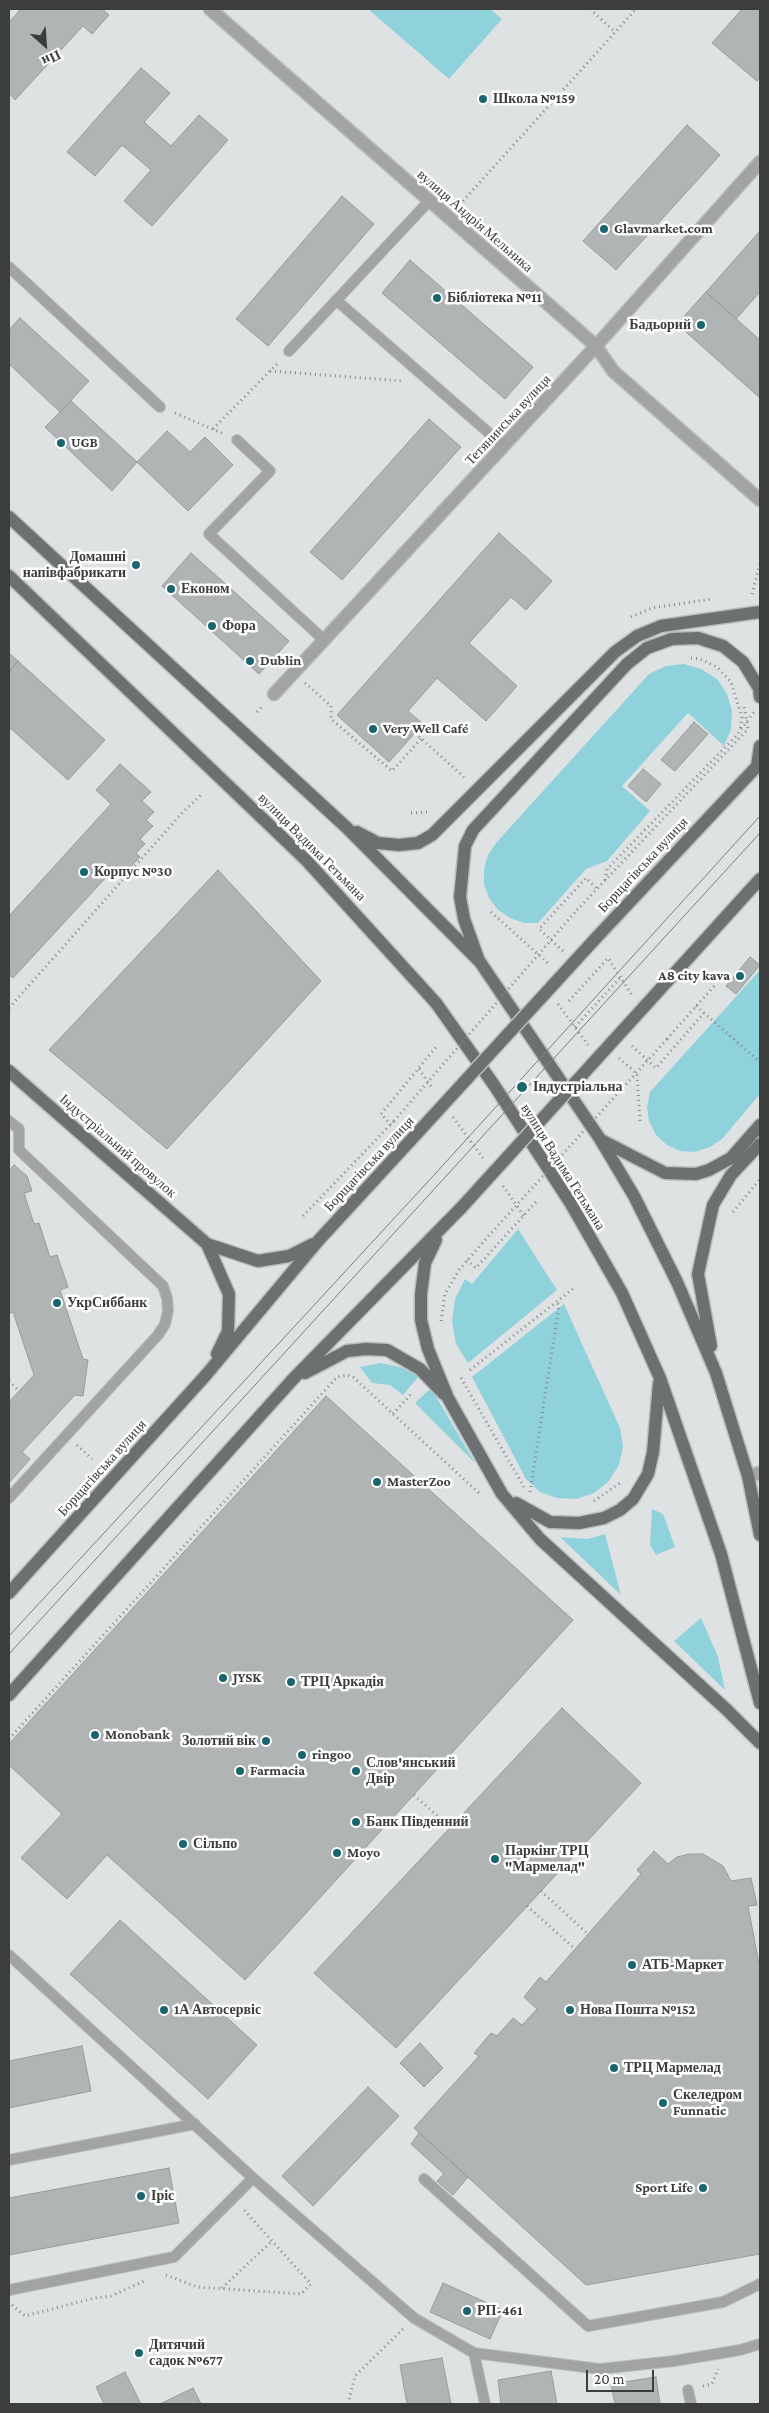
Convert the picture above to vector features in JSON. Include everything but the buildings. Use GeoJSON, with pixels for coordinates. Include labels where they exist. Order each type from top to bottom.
{"type":"FeatureCollection","features":[{"type":"Feature","properties":{"kind":"main road"},"geometry":{"type":"LineString","coordinates":[[9,516],[346,827],[480,962],[600,1139],[634,1196],[677,1282],[716,1373],[754,1475],[760,1535]]}},
{"type":"Feature","properties":{"kind":"main road","name":"вулиця Вадима Гетьмана"},"geometry":{"type":"LineString","coordinates":[[9,576],[306,860],[436,1003],[494,1085],[571,1204],[622,1293],[660,1378],[721,1554],[760,1703]]}},
{"type":"Feature","properties":{"kind":"main road"},"geometry":{"type":"LineString","coordinates":[[346,827],[378,844],[399,846],[418,842],[432,835],[615,652],[637,636],[661,626],[760,612]]}},
{"type":"Feature","properties":{"kind":"main road"},"geometry":{"type":"LineString","coordinates":[[480,962],[464,920],[460,897],[465,846],[474,830],[628,664],[648,648],[672,639],[698,638],[722,646],[743,662],[759,688],[758,703]]}},
{"type":"Feature","properties":{"kind":"main road"},"geometry":{"type":"LineString","coordinates":[[759,764],[760,746]]}},
{"type":"Feature","properties":{"kind":"main road","name":"Борщагівська вулиця"},"geometry":{"type":"LineString","coordinates":[[9,1593],[206,1375],[318,1241],[596,938],[759,764]]}},
{"type":"Feature","properties":{"kind":"main road"},"geometry":{"type":"LineString","coordinates":[[9,1695],[294,1378],[461,1208],[760,879]]}},
{"type":"Feature","properties":{"kind":"main road"},"geometry":{"type":"LineString","coordinates":[[732,910],[760,889]]}},
{"type":"Feature","properties":{"kind":"main road","name":"Індустріальний провулок"},"geometry":{"type":"LineString","coordinates":[[9,1072],[206,1244],[258,1261],[289,1256],[318,1241]]}},
{"type":"Feature","properties":{"kind":"main road"},"geometry":{"type":"LineString","coordinates":[[600,1139],[665,1173],[696,1174],[709,1170],[731,1158],[760,1126]]}},
{"type":"Feature","properties":{"kind":"main road"},"geometry":{"type":"LineString","coordinates":[[716,1373],[698,1274],[702,1250],[713,1205],[731,1175],[760,1144]]}},
{"type":"Feature","properties":{"kind":"main road"},"geometry":{"type":"LineString","coordinates":[[439,1231],[425,1263],[421,1294],[421,1320],[428,1349],[448,1398],[502,1494],[540,1539],[728,1710],[760,1743]]}},
{"type":"Feature","properties":{"kind":"main road","name":"Індустріальний провулок"},"geometry":{"type":"LineString","coordinates":[[206,1244],[229,1294],[228,1332],[206,1375]]}},
{"type":"Feature","properties":{"kind":"main road"},"geometry":{"type":"LineString","coordinates":[[294,1378],[347,1352],[366,1349],[387,1350],[420,1369],[448,1398]]}},
{"type":"Feature","properties":{"kind":"main road"},"geometry":{"type":"LineString","coordinates":[[502,1494],[527,1511],[550,1522],[579,1523],[604,1518],[620,1510],[633,1499],[648,1474],[653,1452],[660,1378]]}},
{"type":"Feature","properties":{"kind":"street","name":"вулиця Андрія Мельника"},"geometry":{"type":"LineString","coordinates":[[210,9],[596,346],[613,371],[760,500]]}},
{"type":"Feature","properties":{"kind":"street","name":"Тетянинська вулиця"},"geometry":{"type":"LineString","coordinates":[[274,694],[596,346],[760,162]]}},
{"type":"Feature","properties":{"kind":"lane"},"geometry":{"type":"LineString","coordinates":[[288,351],[429,201]]}},
{"type":"Feature","properties":{"kind":"lane"},"geometry":{"type":"LineString","coordinates":[[9,267],[160,406]]}},
{"type":"Feature","properties":{"kind":"lane"},"geometry":{"type":"LineString","coordinates":[[336,300],[504,446]]}},
{"type":"Feature","properties":{"kind":"lane"},"geometry":{"type":"LineString","coordinates":[[237,440],[270,471],[209,534],[324,640]]}},
{"type":"Feature","properties":{"kind":"lane"},"geometry":{"type":"LineString","coordinates":[[9,1121],[19,1129],[19,1150],[163,1286],[167,1298],[168,1311],[165,1324],[158,1335],[9,1498]]}},
{"type":"Feature","properties":{"kind":"lane"},"geometry":{"type":"LineString","coordinates":[[9,1955],[253,2178],[414,2318],[474,2353],[600,2369],[674,2361],[740,2350],[760,2344]]}},
{"type":"Feature","properties":{"kind":"lane"},"geometry":{"type":"LineString","coordinates":[[9,2160],[195,2124]]}},
{"type":"Feature","properties":{"kind":"lane"},"geometry":{"type":"LineString","coordinates":[[9,2290],[174,2257],[253,2178]]}},
{"type":"Feature","properties":{"kind":"lane"},"geometry":{"type":"LineString","coordinates":[[424,2179],[588,2326],[723,2302],[760,2284]]}},
{"type":"Feature","properties":{"kind":"lane"},"geometry":{"type":"LineString","coordinates":[[474,2353],[485,2404]]}},
{"type":"Feature","properties":{"kind":"lane"},"geometry":{"type":"LineString","coordinates":[[688,2390],[691,2404]]}},
{"type":"Feature","properties":{"kind":"path"},"geometry":{"type":"LineString","coordinates":[[590,9],[615,32]]}},
{"type":"Feature","properties":{"kind":"path"},"geometry":{"type":"LineString","coordinates":[[463,201],[636,9]]}},
{"type":"Feature","properties":{"kind":"path"},"geometry":{"type":"LineString","coordinates":[[213,430],[288,351]]}},
{"type":"Feature","properties":{"kind":"path"},"geometry":{"type":"LineString","coordinates":[[270,371],[431,383]]}},
{"type":"Feature","properties":{"kind":"path"},"geometry":{"type":"LineString","coordinates":[[160,406],[237,440]]}},
{"type":"Feature","properties":{"kind":"path"},"geometry":{"type":"LineString","coordinates":[[752,594],[760,564]]}},
{"type":"Feature","properties":{"kind":"path"},"geometry":{"type":"LineString","coordinates":[[689,652],[702,655],[720,664],[734,680],[738,689]]}},
{"type":"Feature","properties":{"kind":"path"},"geometry":{"type":"LineString","coordinates":[[682,656],[700,659],[718,667],[731,682],[742,717],[740,731]]}},
{"type":"Feature","properties":{"kind":"path"},"geometry":{"type":"LineString","coordinates":[[294,672],[331,706],[331,719],[392,771],[421,739]]}},
{"type":"Feature","properties":{"kind":"path"},"geometry":{"type":"LineString","coordinates":[[302,1216],[394,1121],[597,888],[748,729],[742,698]]}},
{"type":"Feature","properties":{"kind":"path"},"geometry":{"type":"LineString","coordinates":[[605,880],[607,869],[740,731],[758,703]]}},
{"type":"Feature","properties":{"kind":"path"},"geometry":{"type":"LineString","coordinates":[[415,733],[470,783]]}},
{"type":"Feature","properties":{"kind":"path"},"geometry":{"type":"LineString","coordinates":[[9,1008],[183,812],[201,795]]}},
{"type":"Feature","properties":{"kind":"path"},"geometry":{"type":"LineString","coordinates":[[564,952],[539,929],[586,878],[597,888]]}},
{"type":"Feature","properties":{"kind":"path"},"geometry":{"type":"LineString","coordinates":[[491,912],[551,966]]}},
{"type":"Feature","properties":{"kind":"path"},"geometry":{"type":"LineString","coordinates":[[569,1001],[608,958],[633,994]]}},
{"type":"Feature","properties":{"kind":"path"},"geometry":{"type":"LineString","coordinates":[[575,1027],[621,977]]}},
{"type":"Feature","properties":{"kind":"path"},"geometry":{"type":"LineString","coordinates":[[440,1322],[445,1294],[467,1260],[715,985]]}},
{"type":"Feature","properties":{"kind":"path"},"geometry":{"type":"LineString","coordinates":[[554,1000],[591,1049]]}},
{"type":"Feature","properties":{"kind":"path"},"geometry":{"type":"LineString","coordinates":[[696,1006],[760,1062]]}},
{"type":"Feature","properties":{"kind":"path"},"geometry":{"type":"LineString","coordinates":[[630,1045],[656,1068],[704,1013]]}},
{"type":"Feature","properties":{"kind":"path"},"geometry":{"type":"LineString","coordinates":[[390,1125],[382,1114],[436,1047]]}},
{"type":"Feature","properties":{"kind":"path"},"geometry":{"type":"LineString","coordinates":[[613,1052],[637,1074],[640,1121]]}},
{"type":"Feature","properties":{"kind":"path"},"geometry":{"type":"LineString","coordinates":[[419,1068],[435,1092]]}},
{"type":"Feature","properties":{"kind":"path"},"geometry":{"type":"LineString","coordinates":[[452,1115],[485,1162]]}},
{"type":"Feature","properties":{"kind":"path"},"geometry":{"type":"LineString","coordinates":[[733,1212],[760,1179]]}},
{"type":"Feature","properties":{"kind":"path"},"geometry":{"type":"LineString","coordinates":[[502,1185],[524,1216]]}},
{"type":"Feature","properties":{"kind":"path"},"geometry":{"type":"LineString","coordinates":[[467,1260],[476,1268],[536,1202]]}},
{"type":"Feature","properties":{"kind":"path"},"geometry":{"type":"LineString","coordinates":[[470,1370],[574,1288]]}},
{"type":"Feature","properties":{"kind":"path"},"geometry":{"type":"LineString","coordinates":[[530,1493],[557,1315],[557,1302]]}},
{"type":"Feature","properties":{"kind":"path"},"geometry":{"type":"LineString","coordinates":[[326,1375],[333,1381]]}},
{"type":"Feature","properties":{"kind":"path"},"geometry":{"type":"LineString","coordinates":[[9,1739],[333,1381],[337,1377],[348,1375],[361,1384]]}},
{"type":"Feature","properties":{"kind":"path"},"geometry":{"type":"LineString","coordinates":[[460,1376],[523,1487],[535,1496]]}},
{"type":"Feature","properties":{"kind":"path"},"geometry":{"type":"LineString","coordinates":[[9,1381],[18,1391]]}},
{"type":"Feature","properties":{"kind":"path"},"geometry":{"type":"LineString","coordinates":[[393,1414],[411,1394]]}},
{"type":"Feature","properties":{"kind":"path"},"geometry":{"type":"LineString","coordinates":[[587,1503],[600,1498],[623,1479]]}},
{"type":"Feature","properties":{"kind":"path"},"geometry":{"type":"LineString","coordinates":[[414,1795],[450,1827]]}},
{"type":"Feature","properties":{"kind":"path"},"geometry":{"type":"LineString","coordinates":[[541,1892],[588,1934]]}},
{"type":"Feature","properties":{"kind":"path"},"geometry":{"type":"LineString","coordinates":[[527,1906],[575,1950]]}},
{"type":"Feature","properties":{"kind":"path"},"geometry":{"type":"LineString","coordinates":[[157,2277],[166,2275],[197,2287],[301,2294],[311,2284],[233,2198]]}},
{"type":"Feature","properties":{"kind":"path"},"geometry":{"type":"LineString","coordinates":[[222,2289],[272,2241]]}},
{"type":"Feature","properties":{"kind":"path"},"geometry":{"type":"LineString","coordinates":[[10,2303],[25,2316],[111,2296],[148,2280]]}},
{"type":"Feature","properties":{"kind":"path"},"geometry":{"type":"LineString","coordinates":[[101,2291],[102,2297]]}},
{"type":"Feature","properties":{"kind":"path"},"geometry":{"type":"LineString","coordinates":[[348,2404],[356,2376],[414,2318]]}},
{"type":"Feature","properties":{"kind":"shaded area"},"geometry":{"type":"Polygon","coordinates":[[[368,9],[490,9],[502,19],[449,79],[368,9]]]}},
{"type":"Feature","properties":{"kind":"shaded area"},"geometry":{"type":"Polygon","coordinates":[[[684,664],[701,669],[717,679],[727,694],[732,711],[731,729],[724,746],[688,713],[622,786],[650,811],[607,861],[586,869],[538,923],[524,923],[510,918],[498,910],[489,898],[484,884],[484,869],[488,855],[496,843],[649,674],[666,666],[684,664]]]}},
{"type":"Feature","properties":{"kind":"shaded area"},"geometry":{"type":"Polygon","coordinates":[[[760,970],[760,1094],[722,1139],[710,1147],[695,1152],[680,1151],[667,1145],[656,1135],[649,1121],[647,1107],[650,1092],[760,970]]]}},
{"type":"Feature","properties":{"kind":"shaded area"},"geometry":{"type":"Polygon","coordinates":[[[518,1229],[557,1290],[468,1363],[456,1344],[452,1321],[455,1299],[465,1279],[472,1284],[518,1229]]]}},
{"type":"Feature","properties":{"kind":"shaded area"},"geometry":{"type":"Polygon","coordinates":[[[564,1304],[620,1428],[623,1447],[619,1465],[609,1481],[594,1493],[576,1499],[557,1498],[540,1492],[526,1479],[472,1377],[564,1304]]]}},
{"type":"Feature","properties":{"kind":"shaded area"},"geometry":{"type":"Polygon","coordinates":[[[380,1363],[400,1367],[419,1376],[403,1395],[390,1385],[372,1383],[360,1367],[380,1363]]]}},
{"type":"Feature","properties":{"kind":"shaded area"},"geometry":{"type":"Polygon","coordinates":[[[431,1388],[475,1463],[415,1403],[431,1388]]]}},
{"type":"Feature","properties":{"kind":"shaded area"},"geometry":{"type":"Polygon","coordinates":[[[652,1509],[663,1514],[675,1547],[656,1555],[650,1545],[652,1509]]]}},
{"type":"Feature","properties":{"kind":"shaded area"},"geometry":{"type":"Polygon","coordinates":[[[605,1534],[621,1595],[560,1537],[588,1539],[605,1534]]]}},
{"type":"Feature","properties":{"kind":"shaded area"},"geometry":{"type":"Polygon","coordinates":[[[701,1618],[718,1657],[725,1690],[674,1641],[701,1618]]]}},
{"type":"Feature","properties":{"kind":"tram line"},"geometry":{"type":"LineString","coordinates":[[9,1636],[435,1174],[760,816]]}},
{"type":"Feature","properties":{"kind":"tram line"},"geometry":{"type":"LineString","coordinates":[[9,1654],[760,833]]}},
{"type":"Feature","properties":{"kind":"place","name":"Школа №159"},"geometry":{"type":"Point","coordinates":[483,99]}},
{"type":"Feature","properties":{"kind":"place","name":"Glavmarket.com"},"geometry":{"type":"Point","coordinates":[604,229]}},
{"type":"Feature","properties":{"kind":"place","name":"Бібліотека №11"},"geometry":{"type":"Point","coordinates":[437,298]}},
{"type":"Feature","properties":{"kind":"place","name":"Бадьорий"},"geometry":{"type":"Point","coordinates":[701,325]}},
{"type":"Feature","properties":{"kind":"place","name":"UGB"},"geometry":{"type":"Point","coordinates":[61,443]}},
{"type":"Feature","properties":{"kind":"place","name":"Домашні напівфабрикати"},"geometry":{"type":"Point","coordinates":[136,565]}},
{"type":"Feature","properties":{"kind":"place","name":"Економ"},"geometry":{"type":"Point","coordinates":[171,589]}},
{"type":"Feature","properties":{"kind":"place","name":"Фора"},"geometry":{"type":"Point","coordinates":[212,626]}},
{"type":"Feature","properties":{"kind":"place","name":"Dublin"},"geometry":{"type":"Point","coordinates":[250,661]}},
{"type":"Feature","properties":{"kind":"place","name":"Very Well Café"},"geometry":{"type":"Point","coordinates":[373,729]}},
{"type":"Feature","properties":{"kind":"place","name":"Корпус №30"},"geometry":{"type":"Point","coordinates":[84,872]}},
{"type":"Feature","properties":{"kind":"place","name":"A8 city kava"},"geometry":{"type":"Point","coordinates":[740,976]}},
{"type":"Feature","properties":{"kind":"place","name":"Індустріальна"},"geometry":{"type":"Point","coordinates":[522,1087]}},
{"type":"Feature","properties":{"kind":"place","name":"УкрСиббанк"},"geometry":{"type":"Point","coordinates":[57,1303]}},
{"type":"Feature","properties":{"kind":"place","name":"MasterZoo"},"geometry":{"type":"Point","coordinates":[377,1482]}},
{"type":"Feature","properties":{"kind":"place","name":"JYSK"},"geometry":{"type":"Point","coordinates":[223,1678]}},
{"type":"Feature","properties":{"kind":"place","name":"ТРЦ Аркадія"},"geometry":{"type":"Point","coordinates":[291,1682]}},
{"type":"Feature","properties":{"kind":"place","name":"Monobank"},"geometry":{"type":"Point","coordinates":[95,1735]}},
{"type":"Feature","properties":{"kind":"place","name":"Золотий вік"},"geometry":{"type":"Point","coordinates":[266,1741]}},
{"type":"Feature","properties":{"kind":"place","name":"ringoo"},"geometry":{"type":"Point","coordinates":[302,1755]}},
{"type":"Feature","properties":{"kind":"place","name":"Farmacia"},"geometry":{"type":"Point","coordinates":[240,1771]}},
{"type":"Feature","properties":{"kind":"place","name":"Слов'янський Двір"},"geometry":{"type":"Point","coordinates":[356,1771]}},
{"type":"Feature","properties":{"kind":"place","name":"Банк Південний"},"geometry":{"type":"Point","coordinates":[356,1822]}},
{"type":"Feature","properties":{"kind":"place","name":"Сільпо"},"geometry":{"type":"Point","coordinates":[183,1844]}},
{"type":"Feature","properties":{"kind":"place","name":"Moyo"},"geometry":{"type":"Point","coordinates":[337,1853]}},
{"type":"Feature","properties":{"kind":"place","name":"Паркінг ТРЦ \"Мармелад\""},"geometry":{"type":"Point","coordinates":[495,1859]}},
{"type":"Feature","properties":{"kind":"place","name":"АТБ-Маркет"},"geometry":{"type":"Point","coordinates":[632,1965]}},
{"type":"Feature","properties":{"kind":"place","name":"1А Автосервіс"},"geometry":{"type":"Point","coordinates":[164,2010]}},
{"type":"Feature","properties":{"kind":"place","name":"Нова Пошта №152"},"geometry":{"type":"Point","coordinates":[570,2010]}},
{"type":"Feature","properties":{"kind":"place","name":"ТРЦ Мармелад"},"geometry":{"type":"Point","coordinates":[614,2068]}},
{"type":"Feature","properties":{"kind":"place","name":"Скеледром Funnatic"},"geometry":{"type":"Point","coordinates":[663,2103]}},
{"type":"Feature","properties":{"kind":"place","name":"Sport Life"},"geometry":{"type":"Point","coordinates":[703,2188]}},
{"type":"Feature","properties":{"kind":"place","name":"Іріс"},"geometry":{"type":"Point","coordinates":[141,2196]}},
{"type":"Feature","properties":{"kind":"place","name":"РП-461"},"geometry":{"type":"Point","coordinates":[467,2311]}},
{"type":"Feature","properties":{"kind":"place","name":"Дитячий садок №677"},"geometry":{"type":"Point","coordinates":[139,2353]}}]}
